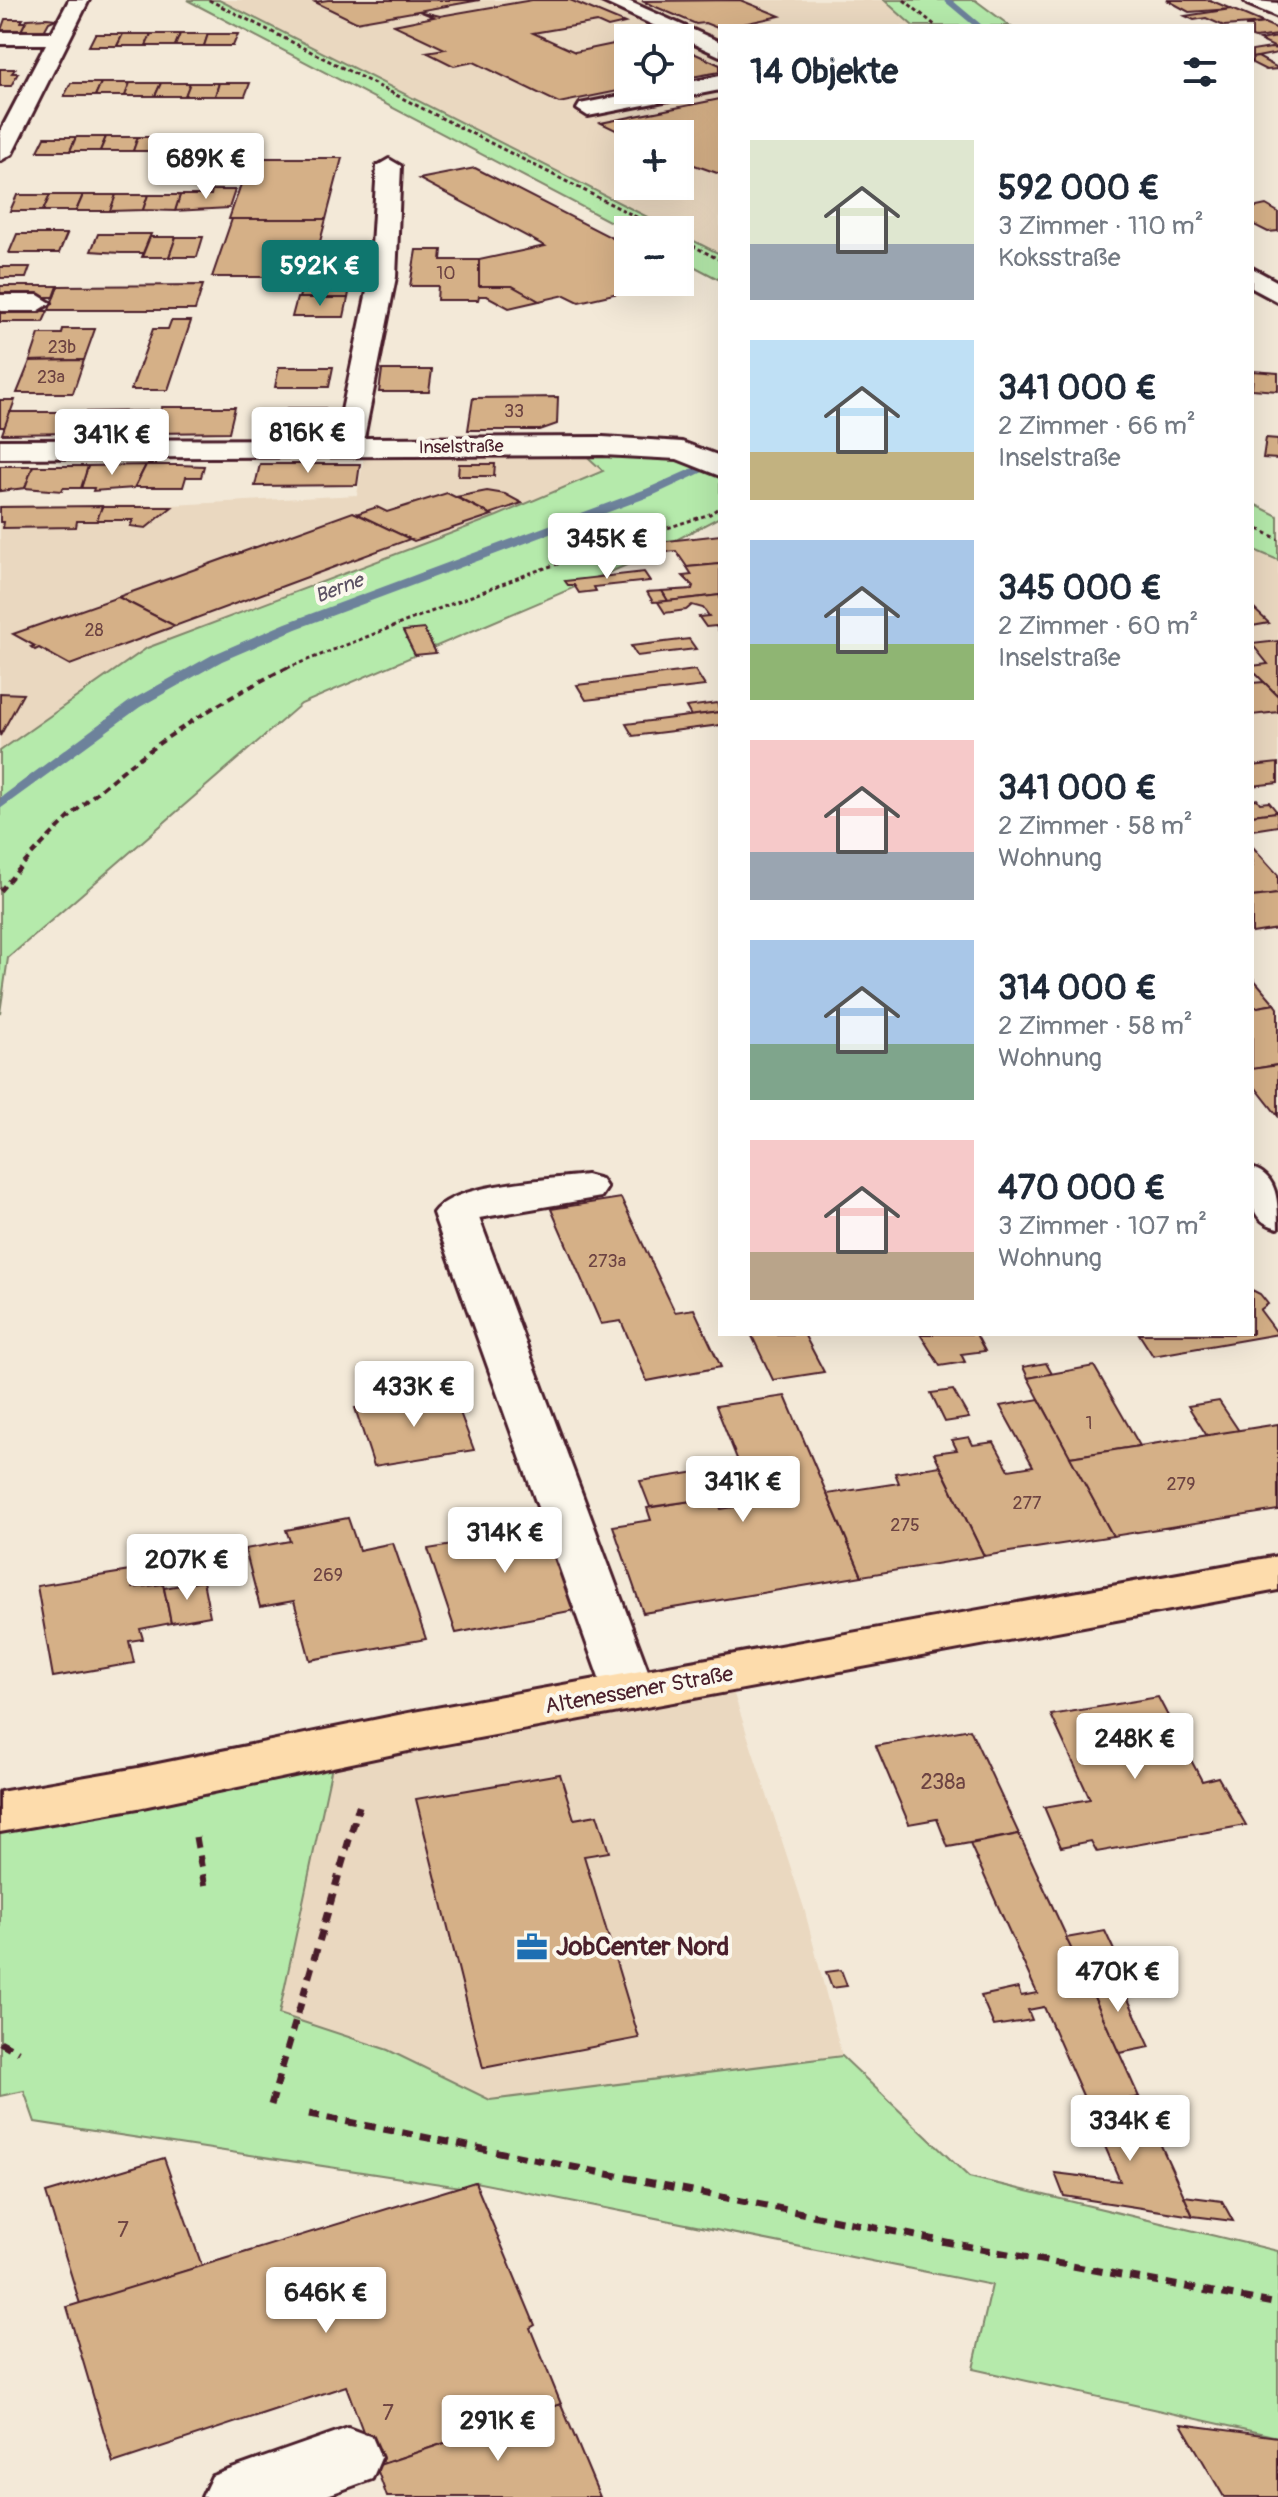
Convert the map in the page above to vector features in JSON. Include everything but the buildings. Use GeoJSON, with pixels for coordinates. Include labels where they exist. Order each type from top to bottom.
{"type":"FeatureCollection","features":[{"type":"Feature","properties":{"kind":"main road","name":"Altenessener Straße"},"geometry":{"type":"LineString","coordinates":[[0,1812],[1278,1573]]}},
{"type":"Feature","properties":{"kind":"street"},"geometry":{"type":"LineString","coordinates":[[0,154],[22,91],[59,38],[79,0]]}},
{"type":"Feature","properties":{"kind":"street"},"geometry":{"type":"LineString","coordinates":[[609,0],[718,48]]}},
{"type":"Feature","properties":{"kind":"street"},"geometry":{"type":"LineString","coordinates":[[1254,0],[1278,11]]}},
{"type":"Feature","properties":{"kind":"street"},"geometry":{"type":"LineString","coordinates":[[0,38],[59,38]]}},
{"type":"Feature","properties":{"kind":"street"},"geometry":{"type":"LineString","coordinates":[[588,109],[718,83]]}},
{"type":"Feature","properties":{"kind":"street"},"geometry":{"type":"LineString","coordinates":[[348,448],[383,277],[389,166]]}},
{"type":"Feature","properties":{"kind":"street"},"geometry":{"type":"LineString","coordinates":[[1254,277],[1278,294]]}},
{"type":"Feature","properties":{"kind":"street"},"geometry":{"type":"LineString","coordinates":[[0,303],[38,303]]}},
{"type":"Feature","properties":{"kind":"street","name":"Inselstraße"},"geometry":{"type":"LineString","coordinates":[[0,449],[603,446],[682,451],[718,466]]}},
{"type":"Feature","properties":{"kind":"street"},"geometry":{"type":"LineString","coordinates":[[1254,1184],[1278,1215]]}},
{"type":"Feature","properties":{"kind":"street"},"geometry":{"type":"LineString","coordinates":[[586,1188],[474,1204],[455,1213],[630,1692]]}},
{"type":"Feature","properties":{"kind":"street"},"geometry":{"type":"LineString","coordinates":[[236,2497],[348,2458]]}},
{"type":"Feature","properties":{"kind":"path"},"geometry":{"type":"LineString","coordinates":[[209,0],[634,216]]}},
{"type":"Feature","properties":{"kind":"path"},"geometry":{"type":"LineString","coordinates":[[904,0],[935,24]]}},
{"type":"Feature","properties":{"kind":"path"},"geometry":{"type":"LineString","coordinates":[[694,246],[718,259]]}},
{"type":"Feature","properties":{"kind":"path"},"geometry":{"type":"LineString","coordinates":[[0,891],[39,844],[85,802],[157,746],[234,694],[291,665],[391,624],[567,558],[710,514],[718,508]]}},
{"type":"Feature","properties":{"kind":"path"},"geometry":{"type":"LineString","coordinates":[[1254,527],[1278,539]]}},
{"type":"Feature","properties":{"kind":"path"},"geometry":{"type":"LineString","coordinates":[[271,2105],[359,1806]]}},
{"type":"Feature","properties":{"kind":"path"},"geometry":{"type":"LineString","coordinates":[[196,1837],[206,1893]]}},
{"type":"Feature","properties":{"kind":"path"},"geometry":{"type":"LineString","coordinates":[[0,2042],[18,2052]]}},
{"type":"Feature","properties":{"kind":"path"},"geometry":{"type":"LineString","coordinates":[[309,2114],[971,2247],[1278,2304]]}},
{"type":"Feature","properties":{"kind":"shaded area"},"geometry":{"type":"Polygon","coordinates":[[[219,0],[884,0],[911,24],[718,24],[718,253],[694,241],[694,216],[645,216],[219,0]]]}},
{"type":"Feature","properties":{"kind":"shaded area"},"geometry":{"type":"Polygon","coordinates":[[[578,448],[604,471],[497,516],[35,729],[0,751],[0,505],[172,505],[357,495],[365,450],[578,448]]]}},
{"type":"Feature","properties":{"kind":"shaded area"},"geometry":{"type":"Polygon","coordinates":[[[1254,550],[1278,560],[1278,763],[1254,766],[1254,550]]]}},
{"type":"Feature","properties":{"kind":"shaded area"},"geometry":{"type":"Polygon","coordinates":[[[729,1679],[804,1908],[842,2056],[490,2100],[388,2050],[278,2014],[334,1757],[729,1679]]]}},
{"type":"Feature","properties":{"kind":"green space"},"geometry":{"type":"Polygon","coordinates":[[[187,0],[219,0],[645,216],[614,216],[614,224],[187,0]]]}},
{"type":"Feature","properties":{"kind":"green space"},"geometry":{"type":"Polygon","coordinates":[[[884,0],[975,0],[1007,24],[911,24],[884,0]]]}},
{"type":"Feature","properties":{"kind":"green space"},"geometry":{"type":"Polygon","coordinates":[[[694,241],[718,253],[718,279],[694,266],[694,241]]]}},
{"type":"Feature","properties":{"kind":"green space"},"geometry":{"type":"Polygon","coordinates":[[[578,448],[643,449],[718,469],[718,518],[636,561],[301,704],[8,958],[0,1013],[0,751],[147,648],[497,516],[603,471],[578,448]]]}},
{"type":"Feature","properties":{"kind":"green space"},"geometry":{"type":"Polygon","coordinates":[[[1254,504],[1278,516],[1278,560],[1254,550],[1254,504]]]}},
{"type":"Feature","properties":{"kind":"green space"},"geometry":{"type":"Polygon","coordinates":[[[334,1757],[279,2014],[388,2050],[490,2100],[842,2056],[969,2177],[1278,2251],[1278,2437],[973,2369],[992,2285],[475,2182],[460,2187],[35,2122],[24,2091],[0,2096],[0,1818],[334,1757]]]}},
{"type":"Feature","properties":{"kind":"waterway","name":"Berne"},"geometry":{"type":"LineString","coordinates":[[947,0],[977,24]]}},
{"type":"Feature","properties":{"kind":"waterway","name":"Berne"},"geometry":{"type":"LineString","coordinates":[[0,805],[135,704],[217,658],[291,626],[650,492],[718,461]]}},
{"type":"Feature","properties":{"kind":"place","name":"JobCenter Nord"},"geometry":{"type":"Point","coordinates":[532,1947]}}]}
